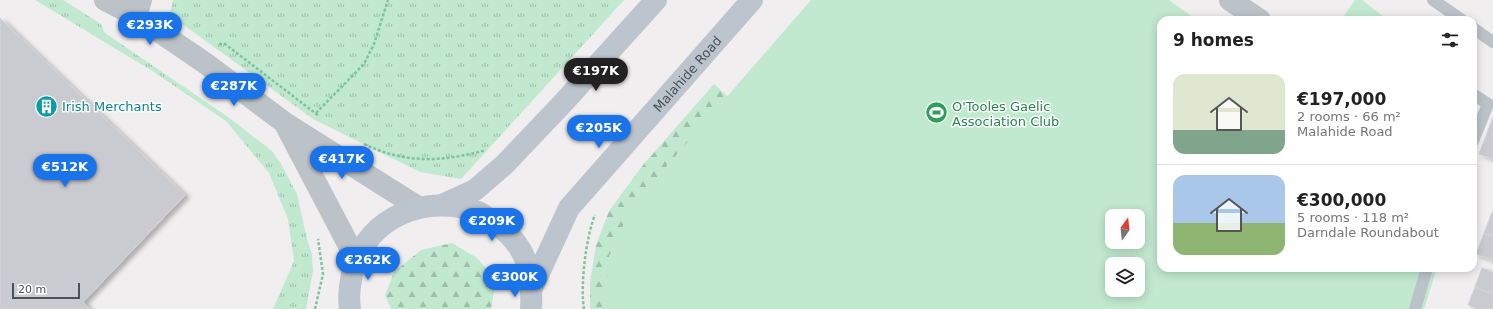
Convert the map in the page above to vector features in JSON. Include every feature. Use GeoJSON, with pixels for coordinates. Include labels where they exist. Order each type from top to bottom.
{"type":"FeatureCollection","features":[{"type":"Feature","properties":{"kind":"main road"},"geometry":{"type":"LineString","coordinates":[[348,306],[349,286],[356,259],[365,244],[379,228],[397,215],[418,207],[442,204],[475,190],[505,164],[564,102],[656,0]]}},
{"type":"Feature","properties":{"kind":"main road","name":"Malahide Road"},"geometry":{"type":"LineString","coordinates":[[532,299],[569,208],[752,0]]}},
{"type":"Feature","properties":{"kind":"main road"},"geometry":{"type":"LineString","coordinates":[[442,204],[461,207],[479,213],[502,228],[516,244],[525,261],[532,299]]}},
{"type":"Feature","properties":{"kind":"street"},"geometry":{"type":"LineString","coordinates":[[105,0],[139,8],[205,63],[285,123],[418,207]]}},
{"type":"Feature","properties":{"kind":"street"},"geometry":{"type":"LineString","coordinates":[[1230,0],[1254,16]]}},
{"type":"Feature","properties":{"kind":"street"},"geometry":{"type":"LineString","coordinates":[[285,123],[356,259]]}},
{"type":"Feature","properties":{"kind":"lane"},"geometry":{"type":"LineString","coordinates":[[1433,0],[1456,16]]}},
{"type":"Feature","properties":{"kind":"lane"},"geometry":{"type":"LineString","coordinates":[[1477,31],[1493,42]]}},
{"type":"Feature","properties":{"kind":"lane"},"geometry":{"type":"LineString","coordinates":[[1477,97],[1488,104],[1477,131]]}},
{"type":"Feature","properties":{"kind":"lane"},"geometry":{"type":"LineString","coordinates":[[1415,309],[1426,272]]}},
{"type":"Feature","properties":{"kind":"path"},"geometry":{"type":"LineString","coordinates":[[316,113],[364,64],[374,44],[388,0]]}},
{"type":"Feature","properties":{"kind":"path"},"geometry":{"type":"LineString","coordinates":[[217,44],[225,44],[320,117]]}},
{"type":"Feature","properties":{"kind":"path"},"geometry":{"type":"LineString","coordinates":[[362,143],[390,154],[426,160],[473,154],[492,149]]}},
{"type":"Feature","properties":{"kind":"path"},"geometry":{"type":"LineString","coordinates":[[584,309],[583,276],[591,227]]}},
{"type":"Feature","properties":{"kind":"path"},"geometry":{"type":"LineString","coordinates":[[315,309],[322,274],[318,238]]}},
{"type":"Feature","properties":{"kind":"green space"},"geometry":{"type":"Polygon","coordinates":[[[35,0],[63,0],[101,24],[105,33],[228,117],[272,151],[280,162],[297,194],[312,255],[313,271],[306,309],[273,309],[294,261],[288,219],[269,173],[226,121],[154,72],[35,0]]]}},
{"type":"Feature","properties":{"kind":"green space"},"geometry":{"type":"Polygon","coordinates":[[[173,0],[624,0],[461,179],[420,172],[313,119],[170,15],[173,0]]]}},
{"type":"Feature","properties":{"kind":"green space","name":"O'Tooles Gaelic Association Club"},"geometry":{"type":"Polygon","coordinates":[[[811,0],[1169,0],[1191,16],[1157,16],[1157,272],[1436,272],[1424,309],[607,309],[605,301],[609,256],[632,206],[811,0]]]}},
{"type":"Feature","properties":{"kind":"green space"},"geometry":{"type":"Polygon","coordinates":[[[1355,0],[1362,0],[1383,16],[1344,16],[1355,0]]]}},
{"type":"Feature","properties":{"kind":"green space"},"geometry":{"type":"Polygon","coordinates":[[[714,84],[738,106],[636,309],[590,309],[590,283],[596,245],[609,211],[643,165],[714,84]]]}},
{"type":"Feature","properties":{"kind":"green space"},"geometry":{"type":"Polygon","coordinates":[[[452,243],[477,258],[496,280],[491,309],[391,309],[385,295],[394,272],[421,250],[452,243]]]}},
{"type":"Feature","properties":{"kind":"building","name":"Irish Merchants"},"geometry":{"type":"Polygon","coordinates":[[[0,18],[185,195],[83,302],[90,309],[0,309],[0,18]]]}},
{"type":"Feature","properties":{"kind":"building"},"geometry":{"type":"Polygon","coordinates":[[[1493,117],[1493,159],[1479,154],[1493,117]]]}},
{"type":"Feature","properties":{"kind":"building"},"geometry":{"type":"Polygon","coordinates":[[[1493,212],[1493,236],[1484,233],[1493,212]]]}},
{"type":"Feature","properties":{"kind":"building"},"geometry":{"type":"Polygon","coordinates":[[[1484,233],[1493,236],[1493,260],[1477,254],[1484,233]]]}},
{"type":"Feature","properties":{"kind":"building"},"geometry":{"type":"Polygon","coordinates":[[[1482,268],[1493,272],[1493,294],[1475,287],[1482,268]]]}},
{"type":"Feature","properties":{"kind":"building"},"geometry":{"type":"Polygon","coordinates":[[[1475,287],[1493,294],[1493,309],[1478,309],[1468,305],[1475,287]]]}},
{"type":"Feature","properties":{"kind":"place","name":"Irish Merchants"},"geometry":{"type":"Point","coordinates":[46,106]}},
{"type":"Feature","properties":{"kind":"place","name":"O'Tooles Gaelic Association Club"},"geometry":{"type":"Point","coordinates":[937,113]}}]}
